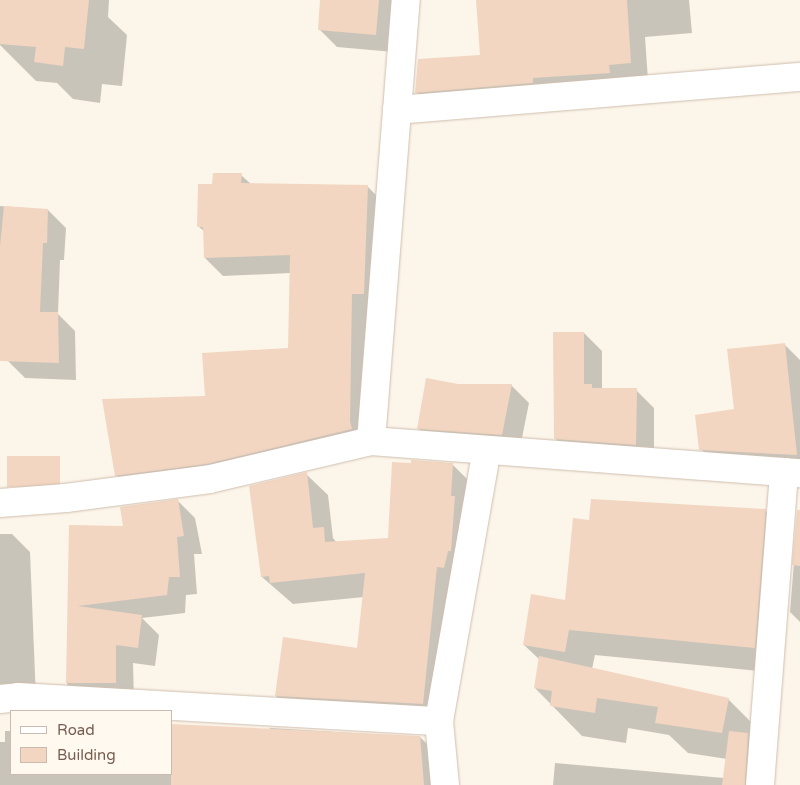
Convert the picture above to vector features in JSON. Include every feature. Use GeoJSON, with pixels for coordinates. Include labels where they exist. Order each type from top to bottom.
{"type":"FeatureCollection","features":[{"type":"Feature","properties":{"kind":"street"},"geometry":{"type":"LineString","coordinates":[[371,441],[406,0]]}},
{"type":"Feature","properties":{"kind":"street"},"geometry":{"type":"LineString","coordinates":[[397,110],[800,77]]}},
{"type":"Feature","properties":{"kind":"street"},"geometry":{"type":"LineString","coordinates":[[0,503],[66,498],[210,479],[371,441],[792,473],[760,785]]}},
{"type":"Feature","properties":{"kind":"street"},"geometry":{"type":"LineString","coordinates":[[445,785],[438,721],[487,450]]}},
{"type":"Feature","properties":{"kind":"street"},"geometry":{"type":"LineString","coordinates":[[0,699],[18,697],[438,721]]}},
{"type":"Feature","properties":{"kind":"building"},"geometry":{"type":"Polygon","coordinates":[[[0,0],[89,0],[84,49],[65,47],[63,66],[34,62],[36,47],[0,44],[0,0]]]}},
{"type":"Feature","properties":{"kind":"building"},"geometry":{"type":"Polygon","coordinates":[[[320,0],[379,0],[376,35],[318,30],[320,0]]]}},
{"type":"Feature","properties":{"kind":"building"},"geometry":{"type":"Polygon","coordinates":[[[476,0],[627,0],[631,63],[609,65],[610,73],[533,78],[533,83],[415,93],[418,59],[480,55],[476,0]]]}},
{"type":"Feature","properties":{"kind":"building"},"geometry":{"type":"Polygon","coordinates":[[[213,173],[242,173],[241,183],[368,185],[364,294],[352,294],[350,421],[352,429],[207,464],[115,476],[102,399],[205,396],[202,353],[288,348],[290,255],[204,258],[203,227],[197,227],[198,184],[212,184],[213,173]]]}},
{"type":"Feature","properties":{"kind":"building"},"geometry":{"type":"Polygon","coordinates":[[[4,206],[48,209],[47,243],[43,243],[40,312],[58,312],[59,363],[0,361],[0,246],[4,206]]]}},
{"type":"Feature","properties":{"kind":"building"},"geometry":{"type":"Polygon","coordinates":[[[553,332],[584,332],[584,384],[592,384],[592,388],[637,388],[636,445],[554,439],[553,332]]]}},
{"type":"Feature","properties":{"kind":"building"},"geometry":{"type":"Polygon","coordinates":[[[785,343],[797,455],[699,450],[695,415],[734,409],[727,349],[785,343]]]}},
{"type":"Feature","properties":{"kind":"building"},"geometry":{"type":"Polygon","coordinates":[[[426,378],[458,384],[512,384],[502,435],[417,429],[426,378]]]}},
{"type":"Feature","properties":{"kind":"building"},"geometry":{"type":"Polygon","coordinates":[[[7,456],[60,456],[60,487],[7,487],[7,456]]]}},
{"type":"Feature","properties":{"kind":"building"},"geometry":{"type":"Polygon","coordinates":[[[411,460],[453,463],[451,496],[455,496],[451,551],[448,551],[444,568],[437,567],[423,704],[275,696],[283,637],[357,648],[365,573],[270,583],[269,576],[261,577],[249,486],[307,472],[313,528],[324,527],[325,542],[388,538],[392,462],[411,463],[411,460]]]}},
{"type":"Feature","properties":{"kind":"building"},"geometry":{"type":"Polygon","coordinates":[[[178,499],[184,536],[177,537],[180,577],[169,577],[167,595],[78,606],[142,615],[138,648],[116,645],[116,683],[66,683],[69,525],[123,526],[120,507],[178,499]]]}},
{"type":"Feature","properties":{"kind":"building"},"geometry":{"type":"Polygon","coordinates":[[[591,499],[766,509],[755,648],[569,630],[565,652],[523,645],[531,594],[565,600],[573,518],[589,520],[591,499]]]}},
{"type":"Feature","properties":{"kind":"building"},"geometry":{"type":"Polygon","coordinates":[[[797,510],[800,510],[800,566],[792,565],[797,510]]]}},
{"type":"Feature","properties":{"kind":"building"},"geometry":{"type":"Polygon","coordinates":[[[539,656],[729,698],[722,733],[655,723],[658,707],[597,698],[595,713],[550,706],[552,691],[534,688],[539,656]]]}},
{"type":"Feature","properties":{"kind":"building"},"geometry":{"type":"Polygon","coordinates":[[[172,724],[420,736],[424,785],[171,785],[172,724]]]}},
{"type":"Feature","properties":{"kind":"building"},"geometry":{"type":"Polygon","coordinates":[[[729,731],[748,733],[745,785],[722,785],[729,731]]]}}]}
